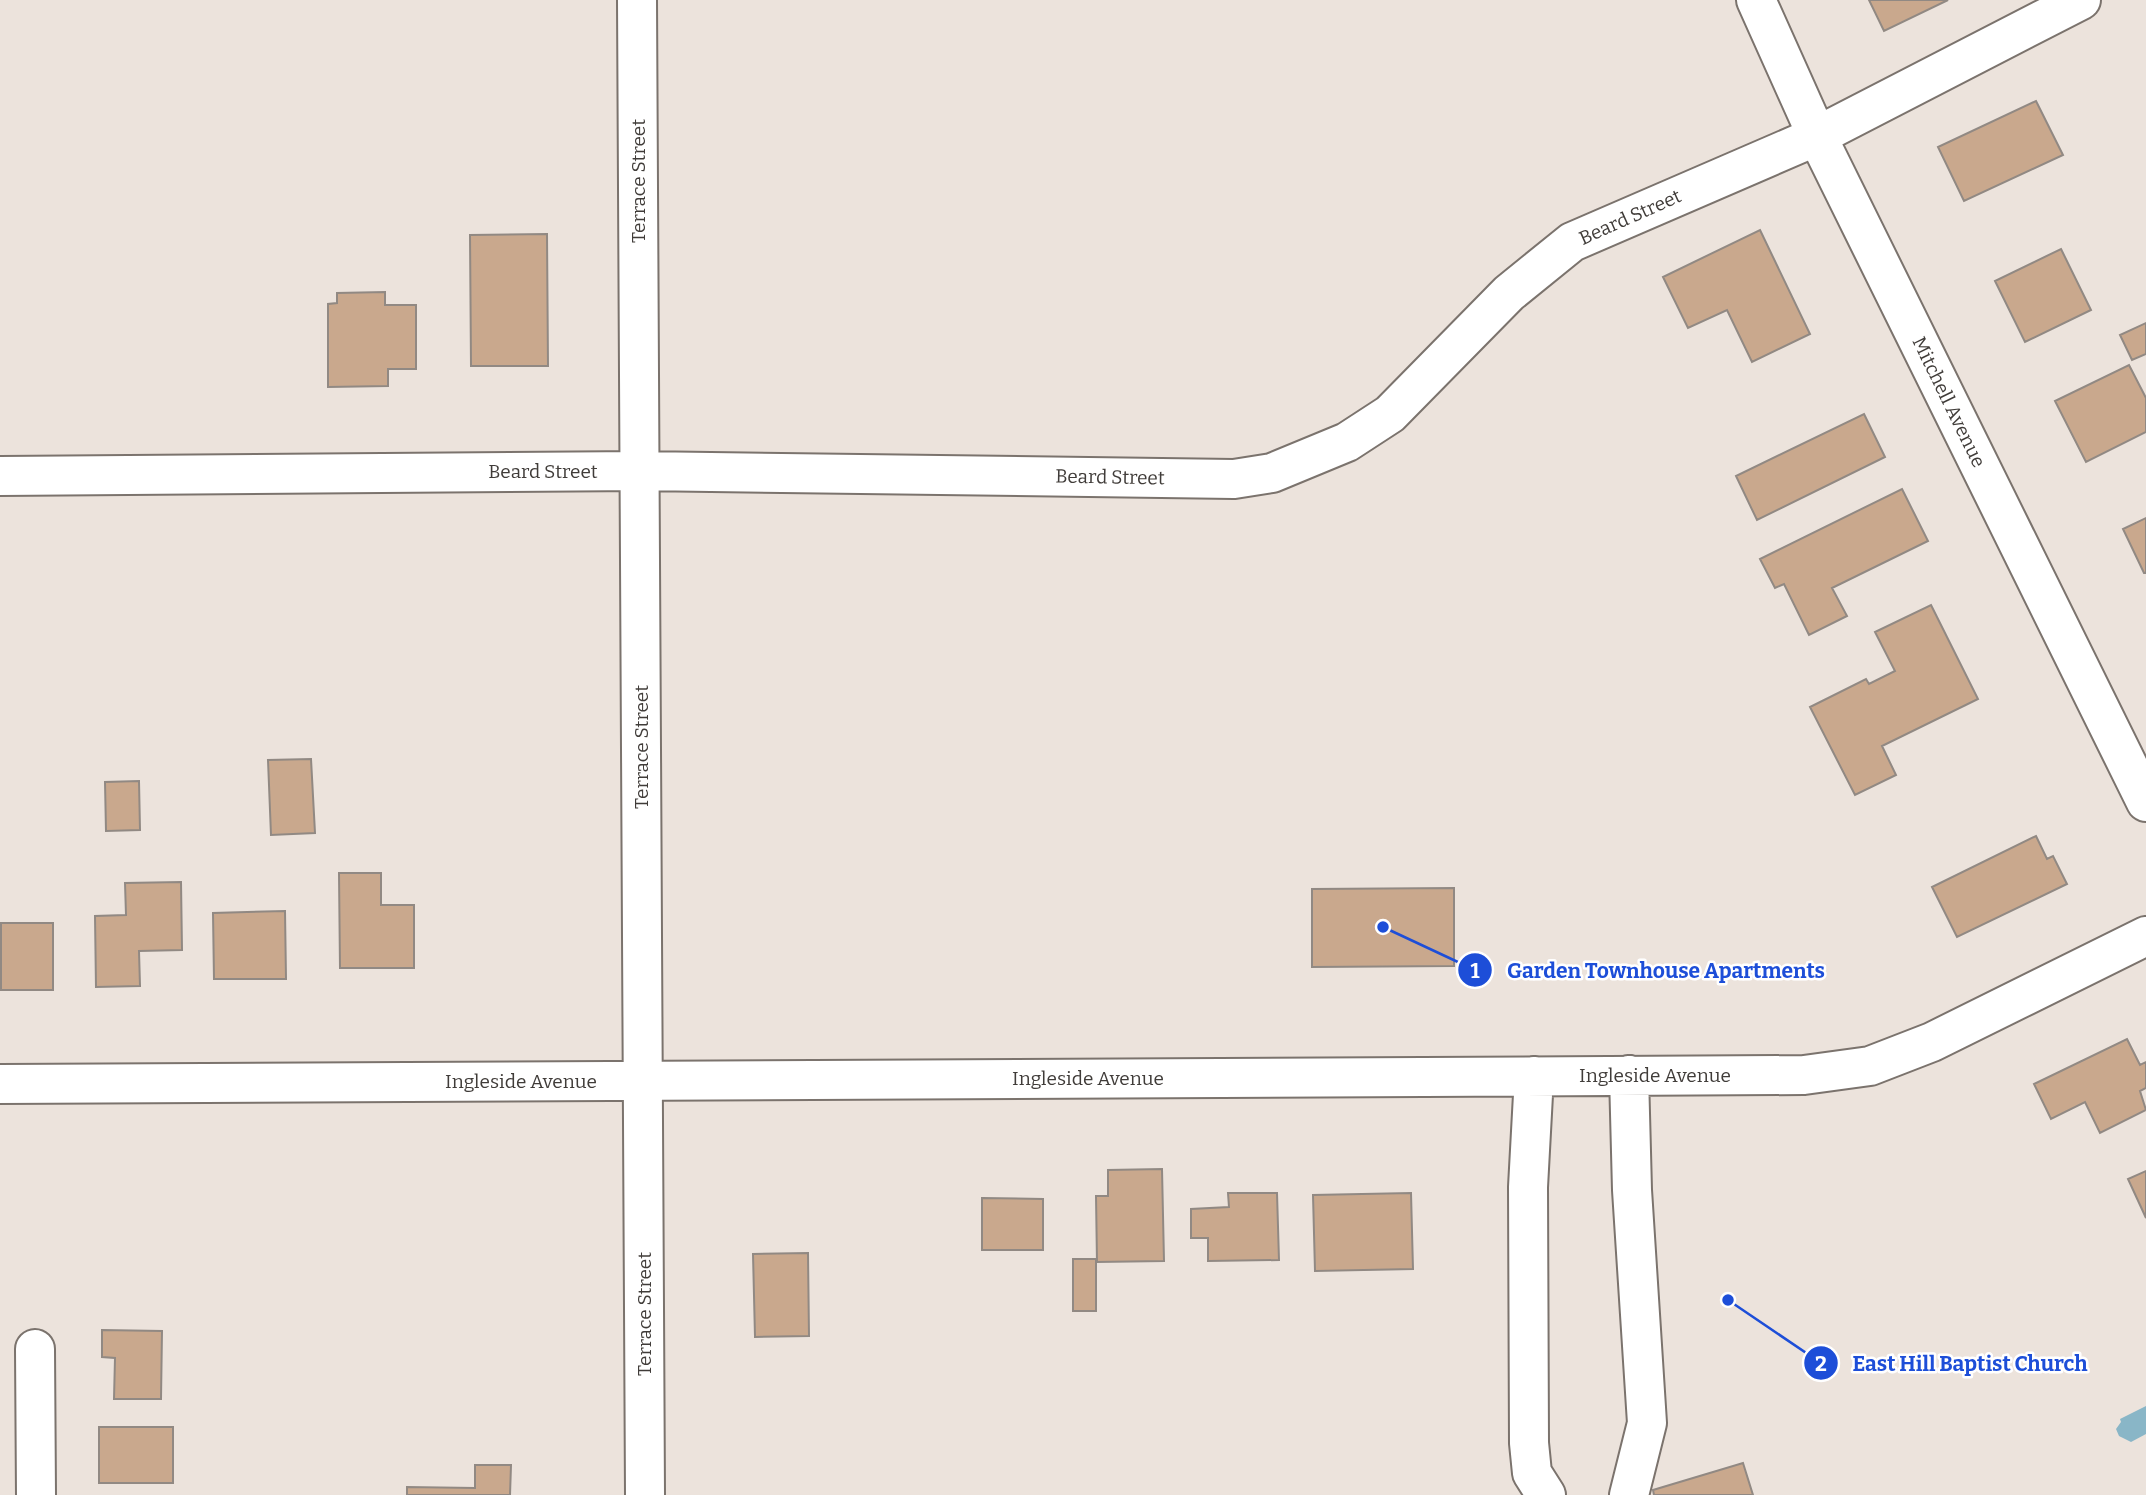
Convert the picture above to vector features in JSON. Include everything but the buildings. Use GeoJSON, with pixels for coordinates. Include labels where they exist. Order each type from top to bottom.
{"type":"FeatureCollection","features":[{"type":"Feature","properties":{"kind":"street","name":"Terrace Street"},"geometry":{"type":"LineString","coordinates":[[637,0],[645,1495]]}},
{"type":"Feature","properties":{"kind":"street","name":"Mitchell Avenue"},"geometry":{"type":"LineString","coordinates":[[1756,0],[1817,136],[2146,802]]}},
{"type":"Feature","properties":{"kind":"street","name":"Beard Street"},"geometry":{"type":"LineString","coordinates":[[0,476],[640,471],[1234,479],[1272,473],[1347,442],[1390,414],[1509,293],[1572,242],[1817,136],[2081,0]]}},
{"type":"Feature","properties":{"kind":"street","name":"Ingleside Avenue"},"geometry":{"type":"LineString","coordinates":[[0,1084],[1804,1075],[1870,1066],[1932,1042],[2146,936]]}},
{"type":"Feature","properties":{"kind":"street"},"geometry":{"type":"LineString","coordinates":[[1629,1075],[1632,1190],[1647,1423],[1629,1495]]}},
{"type":"Feature","properties":{"kind":"street"},"geometry":{"type":"LineString","coordinates":[[1534,1076],[1528,1187],[1529,1443],[1532,1473],[1546,1495]]}},
{"type":"Feature","properties":{"kind":"street"},"geometry":{"type":"LineString","coordinates":[[36,1349],[36,1495]]}},
{"type":"Feature","properties":{"kind":"water"},"geometry":{"type":"Polygon","coordinates":[[[2146,1406],[2146,1434],[2131,1442],[2119,1436],[2116,1429],[2120,1419],[2146,1406]]]}},
{"type":"Feature","properties":{"kind":"place","name":"Garden Townhouse Apartments"},"geometry":{"type":"Point","coordinates":[1383,927]}},
{"type":"Feature","properties":{"kind":"place","name":"East Hill Baptist Church"},"geometry":{"type":"Point","coordinates":[1728,1300]}}]}
